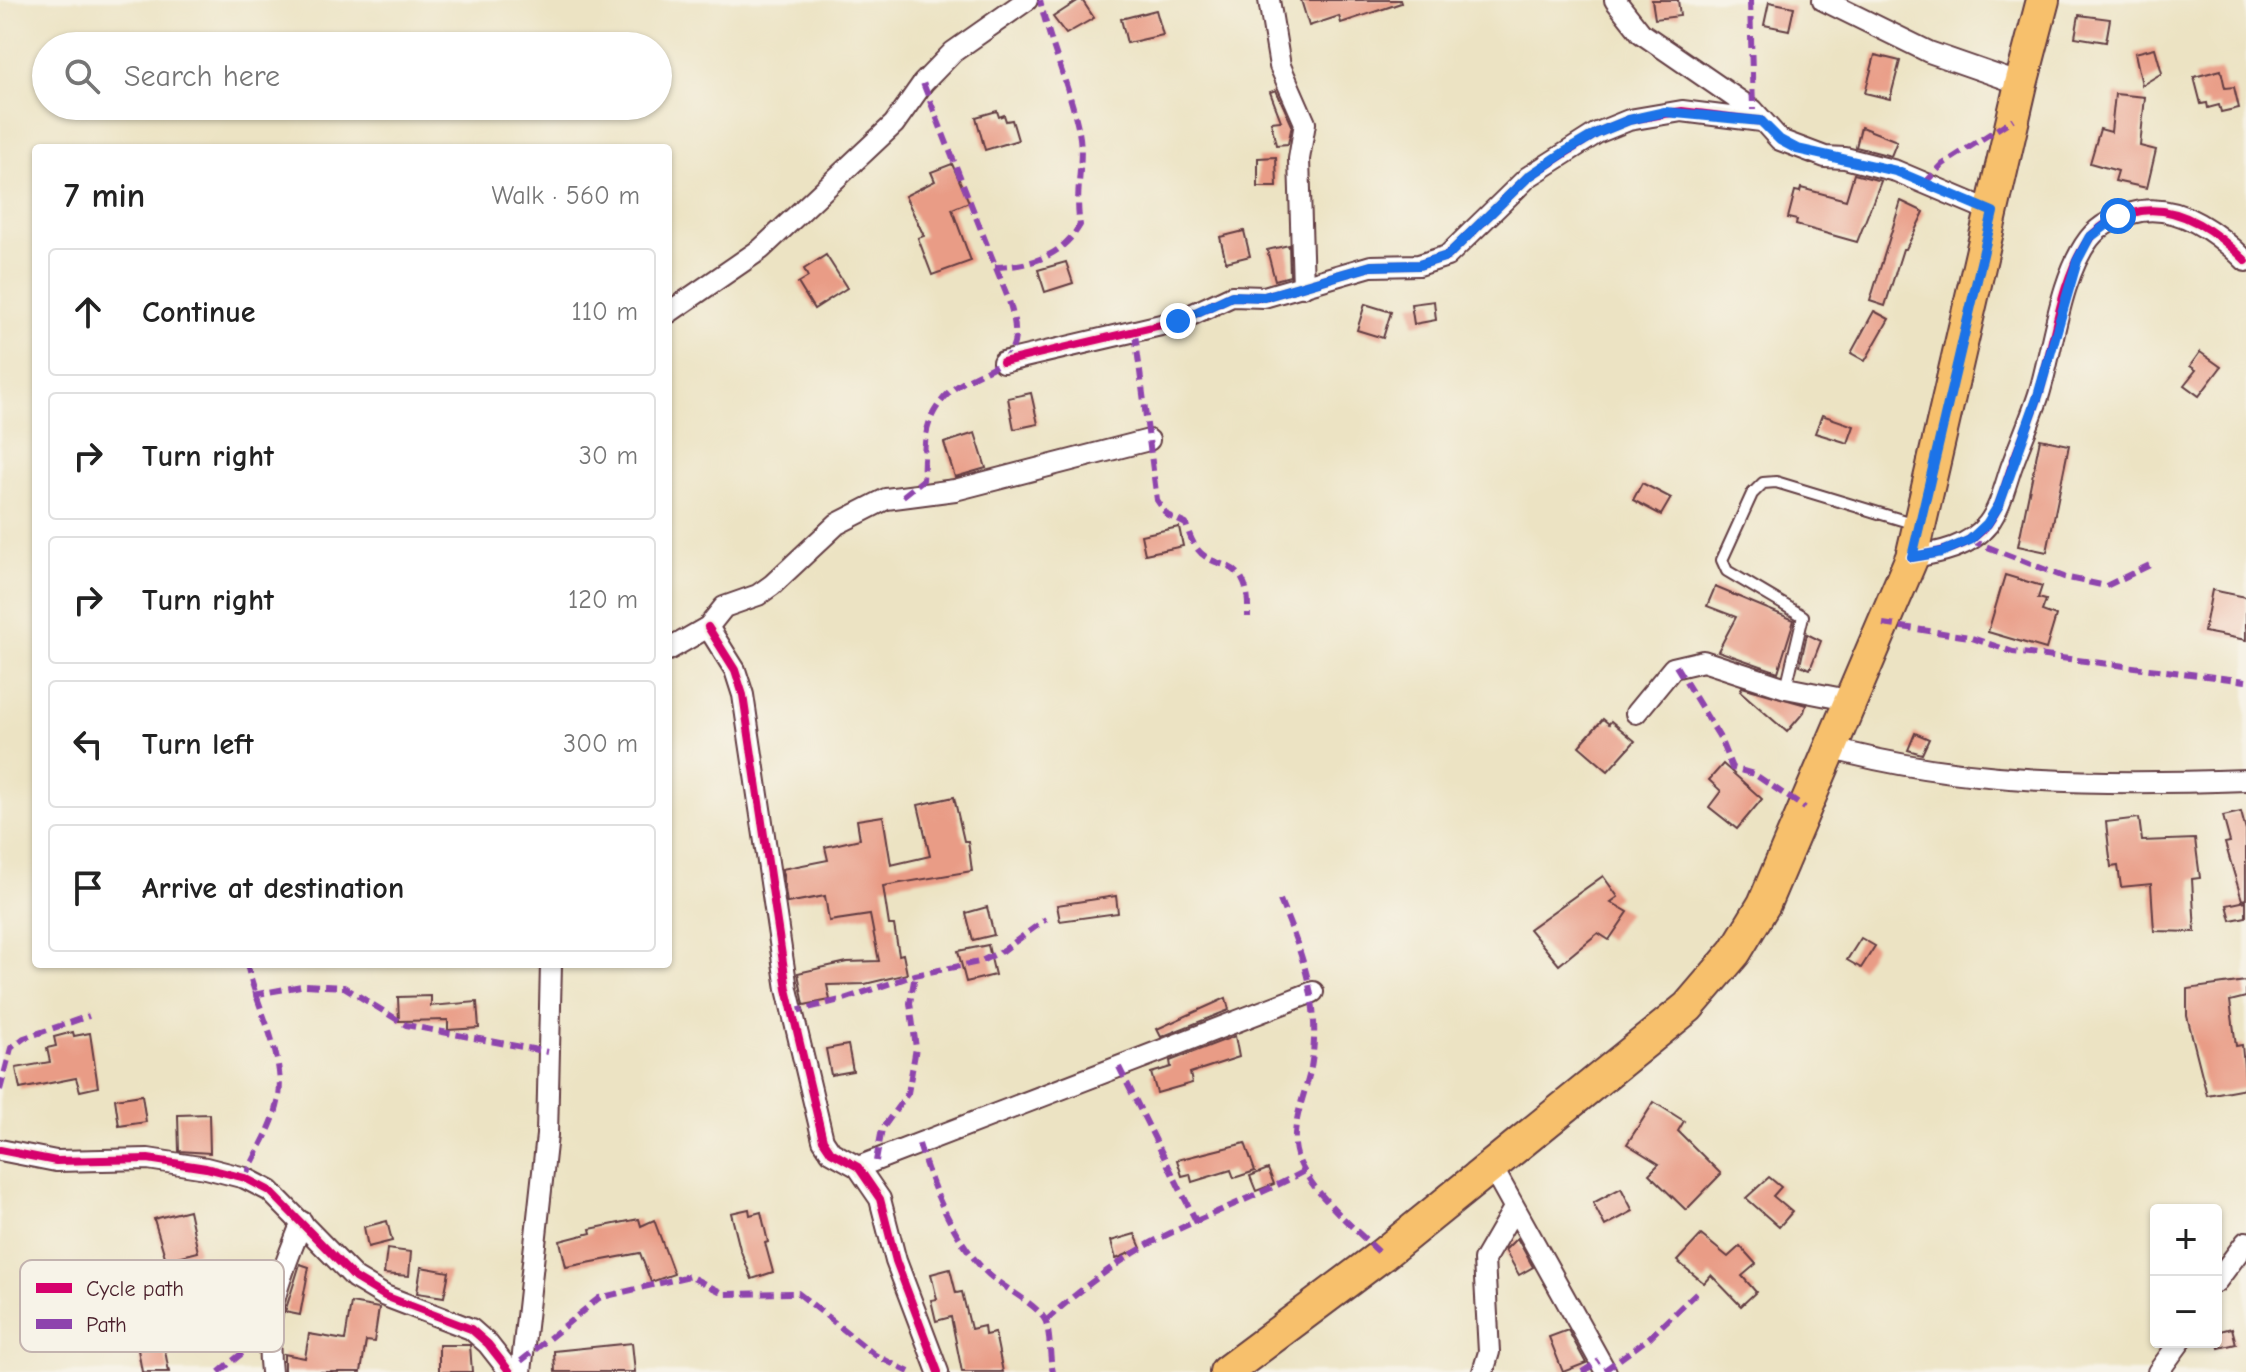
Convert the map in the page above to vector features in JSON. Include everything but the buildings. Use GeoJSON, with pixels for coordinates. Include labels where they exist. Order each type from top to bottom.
{"type":"FeatureCollection","features":[{"type":"Feature","properties":{"kind":"main road"},"geometry":{"type":"LineString","coordinates":[[1226,1372],[1382,1255],[1688,1007],[1735,952],[1764,904],[1848,700],[1912,557],[1917,525],[2043,0]]}},
{"type":"Feature","properties":{"kind":"street"},"geometry":{"type":"LineString","coordinates":[[672,310],[761,249],[894,124],[923,83],[998,8],[1027,0]]}},
{"type":"Feature","properties":{"kind":"street"},"geometry":{"type":"LineString","coordinates":[[1269,0],[1280,66],[1305,123],[1299,159],[1303,287]]}},
{"type":"Feature","properties":{"kind":"street"},"geometry":{"type":"LineString","coordinates":[[1615,0],[1641,33],[1753,110],[1780,140],[1797,149],[1896,171],[1993,212]]}},
{"type":"Feature","properties":{"kind":"street"},"geometry":{"type":"LineString","coordinates":[[1823,0],[1929,52],[2021,84]]}},
{"type":"Feature","properties":{"kind":"street"},"geometry":{"type":"LineString","coordinates":[[1003,362],[1178,321],[1232,296],[1256,298],[1371,266],[1419,265],[1447,256],[1528,177],[1597,133],[1629,120],[1682,111],[1761,121]]}},
{"type":"Feature","properties":{"kind":"street"},"geometry":{"type":"LineString","coordinates":[[1912,557],[1942,552],[1970,540],[1987,524],[1999,505],[2038,396],[2068,286],[2089,238],[2118,216],[2154,209],[2177,212],[2225,240],[2246,261]]}},
{"type":"Feature","properties":{"kind":"street"},"geometry":{"type":"LineString","coordinates":[[2225,240],[2246,243]]}},
{"type":"Feature","properties":{"kind":"street"},"geometry":{"type":"LineString","coordinates":[[672,648],[708,627],[724,607],[758,595],[772,585],[837,524],[886,499],[955,490],[1149,440]]}},
{"type":"Feature","properties":{"kind":"street"},"geometry":{"type":"LineString","coordinates":[[708,627],[735,670],[743,695],[787,989],[823,1140],[831,1152],[858,1167],[880,1199],[896,1261],[938,1372]]}},
{"type":"Feature","properties":{"kind":"street"},"geometry":{"type":"LineString","coordinates":[[1636,713],[1673,668],[1687,663],[1715,664],[1786,688],[1848,700]]}},
{"type":"Feature","properties":{"kind":"street"},"geometry":{"type":"LineString","coordinates":[[1830,748],[1909,767],[2007,776],[2156,782],[2246,780]]}},
{"type":"Feature","properties":{"kind":"street"},"geometry":{"type":"LineString","coordinates":[[521,1372],[547,1135],[551,968]]}},
{"type":"Feature","properties":{"kind":"street"},"geometry":{"type":"LineString","coordinates":[[858,1167],[1313,992]]}},
{"type":"Feature","properties":{"kind":"street"},"geometry":{"type":"LineString","coordinates":[[0,1150],[56,1161],[148,1159],[245,1178],[270,1191],[355,1278],[385,1296],[471,1329],[510,1372]]}},
{"type":"Feature","properties":{"kind":"street"},"geometry":{"type":"LineString","coordinates":[[1492,1167],[1513,1210],[1606,1372]]}},
{"type":"Feature","properties":{"kind":"street"},"geometry":{"type":"LineString","coordinates":[[1483,1372],[1489,1352],[1484,1260],[1513,1210]]}},
{"type":"Feature","properties":{"kind":"street"},"geometry":{"type":"LineString","coordinates":[[284,1267],[302,1222]]}},
{"type":"Feature","properties":{"kind":"street"},"geometry":{"type":"LineString","coordinates":[[2220,1276],[2246,1242]]}},
{"type":"Feature","properties":{"kind":"street"},"geometry":{"type":"LineString","coordinates":[[2158,1372],[2176,1348]]}},
{"type":"Feature","properties":{"kind":"street"},"geometry":{"type":"LineString","coordinates":[[269,1352],[271,1372]]}},
{"type":"Feature","properties":{"kind":"lane"},"geometry":{"type":"LineString","coordinates":[[1786,688],[1803,616],[1727,571],[1722,560],[1752,494],[1763,483],[1776,482],[1917,525]]}},
{"type":"Feature","properties":{"kind":"marked path"},"geometry":{"type":"LineString","coordinates":[[995,267],[1020,265],[1044,258],[1064,245],[1080,225],[1081,143],[1071,99],[1040,0]]}},
{"type":"Feature","properties":{"kind":"marked path"},"geometry":{"type":"LineString","coordinates":[[1750,0],[1753,110]]}},
{"type":"Feature","properties":{"kind":"marked path"},"geometry":{"type":"LineString","coordinates":[[903,496],[923,480],[926,437],[934,412],[948,394],[963,382],[1006,357],[1014,344],[1015,326],[1008,298],[923,83]]}},
{"type":"Feature","properties":{"kind":"marked path"},"geometry":{"type":"LineString","coordinates":[[1925,183],[1943,164],[2013,119]]}},
{"type":"Feature","properties":{"kind":"marked path"},"geometry":{"type":"LineString","coordinates":[[1135,334],[1157,500],[1167,515],[1186,524],[1199,551],[1229,567],[1242,579],[1247,593],[1248,617]]}},
{"type":"Feature","properties":{"kind":"marked path"},"geometry":{"type":"LineString","coordinates":[[1970,540],[2064,577],[2106,586],[2150,565]]}},
{"type":"Feature","properties":{"kind":"marked path"},"geometry":{"type":"LineString","coordinates":[[1883,624],[1969,637],[2013,652],[2246,681]]}},
{"type":"Feature","properties":{"kind":"marked path"},"geometry":{"type":"LineString","coordinates":[[1676,666],[1719,736],[1732,768],[1754,774],[1805,808]]}},
{"type":"Feature","properties":{"kind":"marked path"},"geometry":{"type":"LineString","coordinates":[[1280,900],[1303,961],[1314,1023],[1311,1067],[1296,1125],[1295,1145],[1299,1160],[1317,1190],[1382,1255]]}},
{"type":"Feature","properties":{"kind":"marked path"},"geometry":{"type":"LineString","coordinates":[[792,1012],[844,999],[915,975],[979,962],[1004,950],[1046,919]]}},
{"type":"Feature","properties":{"kind":"marked path"},"geometry":{"type":"LineString","coordinates":[[245,1178],[274,1118],[280,1081],[274,1047],[248,968]]}},
{"type":"Feature","properties":{"kind":"marked path"},"geometry":{"type":"LineString","coordinates":[[876,1161],[882,1129],[908,1093],[916,1048],[910,1003],[915,975]]}},
{"type":"Feature","properties":{"kind":"marked path"},"geometry":{"type":"LineString","coordinates":[[253,995],[306,985],[344,987],[406,1025],[548,1052]]}},
{"type":"Feature","properties":{"kind":"marked path"},"geometry":{"type":"LineString","coordinates":[[0,1090],[11,1048],[24,1038],[89,1016]]}},
{"type":"Feature","properties":{"kind":"marked path"},"geometry":{"type":"LineString","coordinates":[[1119,1067],[1197,1223]]}},
{"type":"Feature","properties":{"kind":"marked path"},"geometry":{"type":"LineString","coordinates":[[919,1144],[937,1195],[953,1228],[973,1257],[985,1271],[1042,1315],[1049,1334],[1053,1372]]}},
{"type":"Feature","properties":{"kind":"marked path"},"geometry":{"type":"LineString","coordinates":[[1046,1321],[1095,1280],[1149,1244],[1305,1171]]}},
{"type":"Feature","properties":{"kind":"marked path"},"geometry":{"type":"LineString","coordinates":[[521,1361],[599,1298],[689,1276],[725,1294],[798,1293],[875,1355],[909,1372]]}},
{"type":"Feature","properties":{"kind":"marked path"},"geometry":{"type":"LineString","coordinates":[[1605,1370],[1650,1337],[1699,1290]]}},
{"type":"Feature","properties":{"kind":"marked path"},"geometry":{"type":"LineString","coordinates":[[219,1372],[244,1352]]}},
{"type":"Feature","properties":{"kind":"marked path"},"geometry":{"type":"LineString","coordinates":[[1582,1372],[1599,1361]]}},
{"type":"Feature","properties":{"kind":"cycle path"},"geometry":{"type":"LineString","coordinates":[[1003,362],[1178,321],[1232,296],[1264,297],[1371,266],[1419,265],[1447,256],[1528,177],[1597,133],[1629,120],[1682,111],[1761,121]]}},
{"type":"Feature","properties":{"kind":"cycle path"},"geometry":{"type":"LineString","coordinates":[[1912,557],[1943,551],[1963,543],[1981,532],[1992,518],[2039,394],[2071,273],[2089,239],[2100,228],[2119,217],[2141,211],[2171,212],[2212,232],[2246,261]]}},
{"type":"Feature","properties":{"kind":"cycle path"},"geometry":{"type":"LineString","coordinates":[[708,627],[735,670],[743,695],[787,989],[823,1140],[831,1152],[858,1167],[880,1199],[896,1261],[938,1372]]}},
{"type":"Feature","properties":{"kind":"cycle path"},"geometry":{"type":"LineString","coordinates":[[0,1150],[56,1161],[148,1159],[245,1178],[270,1191],[355,1278],[385,1296],[471,1329],[488,1344],[510,1372]]}},
{"type":"Feature","properties":{"kind":"route"},"geometry":{"type":"LineString","coordinates":[[1178,321],[1232,296],[1264,297],[1371,266],[1419,265],[1447,256],[1457,250],[1498,204],[1528,177],[1597,133],[1629,120],[1647,114],[1682,111],[1741,121],[1761,121],[1780,140],[1797,149],[1896,171],[1993,212],[1917,525],[1912,557],[1942,552],[1970,540],[1987,524],[1999,505],[2038,396],[2077,261],[2089,238],[2118,216]]}}]}
